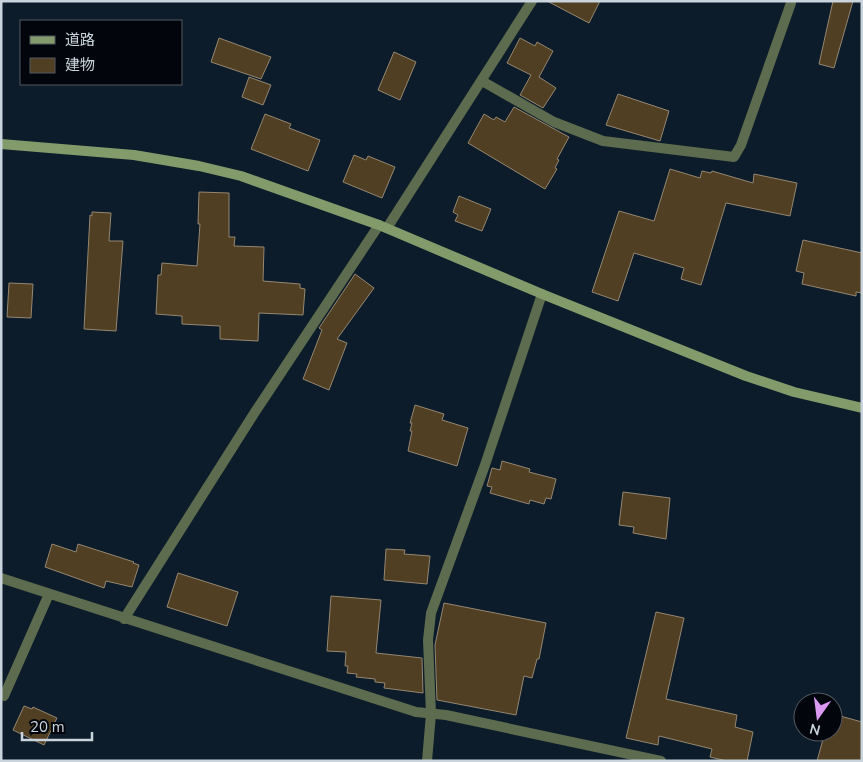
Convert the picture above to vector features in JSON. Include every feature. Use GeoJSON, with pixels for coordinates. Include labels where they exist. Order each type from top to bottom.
{"type":"FeatureCollection","features":[{"type":"Feature","properties":{"kind":"street"},"geometry":{"type":"LineString","coordinates":[[124,619],[255,412],[482,81],[532,1]]}},
{"type":"Feature","properties":{"kind":"street"},"geometry":{"type":"LineString","coordinates":[[482,81],[554,122],[603,141],[734,157],[744,136],[790,4]]}},
{"type":"Feature","properties":{"kind":"street"},"geometry":{"type":"LineString","coordinates":[[1,144],[134,155],[199,166],[241,176],[383,226],[542,294],[746,376],[794,392],[862,408]]}},
{"type":"Feature","properties":{"kind":"street"},"geometry":{"type":"LineString","coordinates":[[427,761],[431,714],[428,640],[431,614],[485,465],[542,294]]}},
{"type":"Feature","properties":{"kind":"street"},"geometry":{"type":"LineString","coordinates":[[1,578],[416,712],[446,715],[661,761]]}},
{"type":"Feature","properties":{"kind":"street"},"geometry":{"type":"LineString","coordinates":[[4,696],[49,594]]}},
{"type":"Feature","properties":{"kind":"building"},"geometry":{"type":"Polygon","coordinates":[[[547,1],[600,1],[589,23],[547,1]]]}},
{"type":"Feature","properties":{"kind":"building"},"geometry":{"type":"Polygon","coordinates":[[[833,1],[853,1],[834,68],[819,64],[833,1]]]}},
{"type":"Feature","properties":{"kind":"building"},"geometry":{"type":"Polygon","coordinates":[[[219,38],[271,57],[261,79],[211,62],[219,38]]]}},
{"type":"Feature","properties":{"kind":"building"},"geometry":{"type":"Polygon","coordinates":[[[520,38],[535,46],[537,42],[553,51],[539,77],[556,88],[543,108],[520,95],[531,75],[507,63],[520,38]]]}},
{"type":"Feature","properties":{"kind":"building"},"geometry":{"type":"Polygon","coordinates":[[[394,52],[416,62],[400,100],[378,90],[394,52]]]}},
{"type":"Feature","properties":{"kind":"building"},"geometry":{"type":"Polygon","coordinates":[[[249,77],[271,85],[263,105],[242,97],[249,77]]]}},
{"type":"Feature","properties":{"kind":"building"},"geometry":{"type":"Polygon","coordinates":[[[618,94],[669,111],[660,141],[606,125],[618,94]]]}},
{"type":"Feature","properties":{"kind":"building"},"geometry":{"type":"Polygon","coordinates":[[[514,107],[569,137],[557,159],[559,160],[555,168],[557,169],[545,189],[468,143],[484,114],[494,120],[496,117],[505,122],[514,107]]]}},
{"type":"Feature","properties":{"kind":"building"},"geometry":{"type":"Polygon","coordinates":[[[265,114],[291,124],[289,128],[320,140],[308,171],[251,149],[265,114]]]}},
{"type":"Feature","properties":{"kind":"building"},"geometry":{"type":"Polygon","coordinates":[[[354,155],[366,160],[368,156],[395,167],[382,198],[343,182],[354,155]]]}},
{"type":"Feature","properties":{"kind":"building"},"geometry":{"type":"Polygon","coordinates":[[[670,169],[700,178],[702,171],[711,173],[712,171],[753,183],[754,174],[797,183],[790,216],[726,203],[701,285],[681,279],[684,268],[634,253],[618,301],[592,292],[619,211],[654,221],[670,169]]]}},
{"type":"Feature","properties":{"kind":"building"},"geometry":{"type":"Polygon","coordinates":[[[199,192],[229,193],[229,237],[235,237],[234,246],[264,247],[263,281],[300,284],[300,288],[305,289],[303,315],[259,313],[258,341],[220,339],[220,326],[182,324],[182,316],[156,314],[158,275],[161,275],[162,263],[197,266],[200,224],[198,224],[199,192]]]}},
{"type":"Feature","properties":{"kind":"building"},"geometry":{"type":"Polygon","coordinates":[[[459,196],[491,209],[482,231],[455,221],[458,215],[453,212],[459,196]]]}},
{"type":"Feature","properties":{"kind":"building"},"geometry":{"type":"Polygon","coordinates":[[[92,212],[111,213],[109,241],[123,241],[116,331],[84,329],[90,215],[92,216],[92,212]]]}},
{"type":"Feature","properties":{"kind":"building"},"geometry":{"type":"Polygon","coordinates":[[[803,240],[862,253],[862,293],[856,292],[856,296],[802,284],[804,273],[796,271],[803,240]]]}},
{"type":"Feature","properties":{"kind":"building"},"geometry":{"type":"Polygon","coordinates":[[[355,274],[374,288],[337,339],[347,343],[329,390],[303,379],[322,330],[319,328],[355,274]]]}},
{"type":"Feature","properties":{"kind":"building"},"geometry":{"type":"Polygon","coordinates":[[[9,283],[33,284],[31,318],[7,317],[9,283]]]}},
{"type":"Feature","properties":{"kind":"building"},"geometry":{"type":"Polygon","coordinates":[[[415,405],[444,414],[442,420],[468,428],[457,466],[408,451],[412,431],[410,431],[412,423],[410,423],[415,405]]]}},
{"type":"Feature","properties":{"kind":"building"},"geometry":{"type":"Polygon","coordinates":[[[502,461],[530,469],[529,472],[556,479],[551,499],[546,498],[544,504],[530,500],[529,504],[490,493],[492,487],[487,486],[492,468],[500,470],[502,461]]]}},
{"type":"Feature","properties":{"kind":"building"},"geometry":{"type":"Polygon","coordinates":[[[623,492],[670,498],[666,539],[633,533],[634,527],[619,525],[623,492]]]}},
{"type":"Feature","properties":{"kind":"building"},"geometry":{"type":"Polygon","coordinates":[[[52,544],[76,552],[78,544],[134,562],[139,565],[132,587],[106,581],[104,588],[45,567],[52,544]]]}},
{"type":"Feature","properties":{"kind":"building"},"geometry":{"type":"Polygon","coordinates":[[[386,549],[405,550],[404,554],[430,556],[427,584],[384,580],[386,549]]]}},
{"type":"Feature","properties":{"kind":"building"},"geometry":{"type":"Polygon","coordinates":[[[178,573],[238,592],[227,626],[167,607],[178,573]]]}},
{"type":"Feature","properties":{"kind":"building"},"geometry":{"type":"Polygon","coordinates":[[[331,596],[381,600],[376,653],[422,658],[423,693],[384,688],[385,683],[375,682],[375,679],[356,677],[357,674],[347,673],[348,666],[345,666],[346,652],[327,651],[331,596]]]}},
{"type":"Feature","properties":{"kind":"building"},"geometry":{"type":"Polygon","coordinates":[[[444,603],[546,623],[539,659],[537,659],[532,678],[524,676],[516,715],[437,700],[435,645],[444,603]]]}},
{"type":"Feature","properties":{"kind":"building"},"geometry":{"type":"Polygon","coordinates":[[[656,612],[684,618],[666,699],[737,715],[735,727],[753,732],[747,761],[727,761],[710,757],[712,749],[659,736],[658,745],[626,738],[656,612]]]}},
{"type":"Feature","properties":{"kind":"building"},"geometry":{"type":"Polygon","coordinates":[[[24,706],[32,709],[33,707],[57,718],[44,745],[13,730],[24,706]]]}},
{"type":"Feature","properties":{"kind":"building"},"geometry":{"type":"Polygon","coordinates":[[[843,717],[862,722],[862,761],[817,761],[822,742],[843,742],[843,717]]]}}]}
